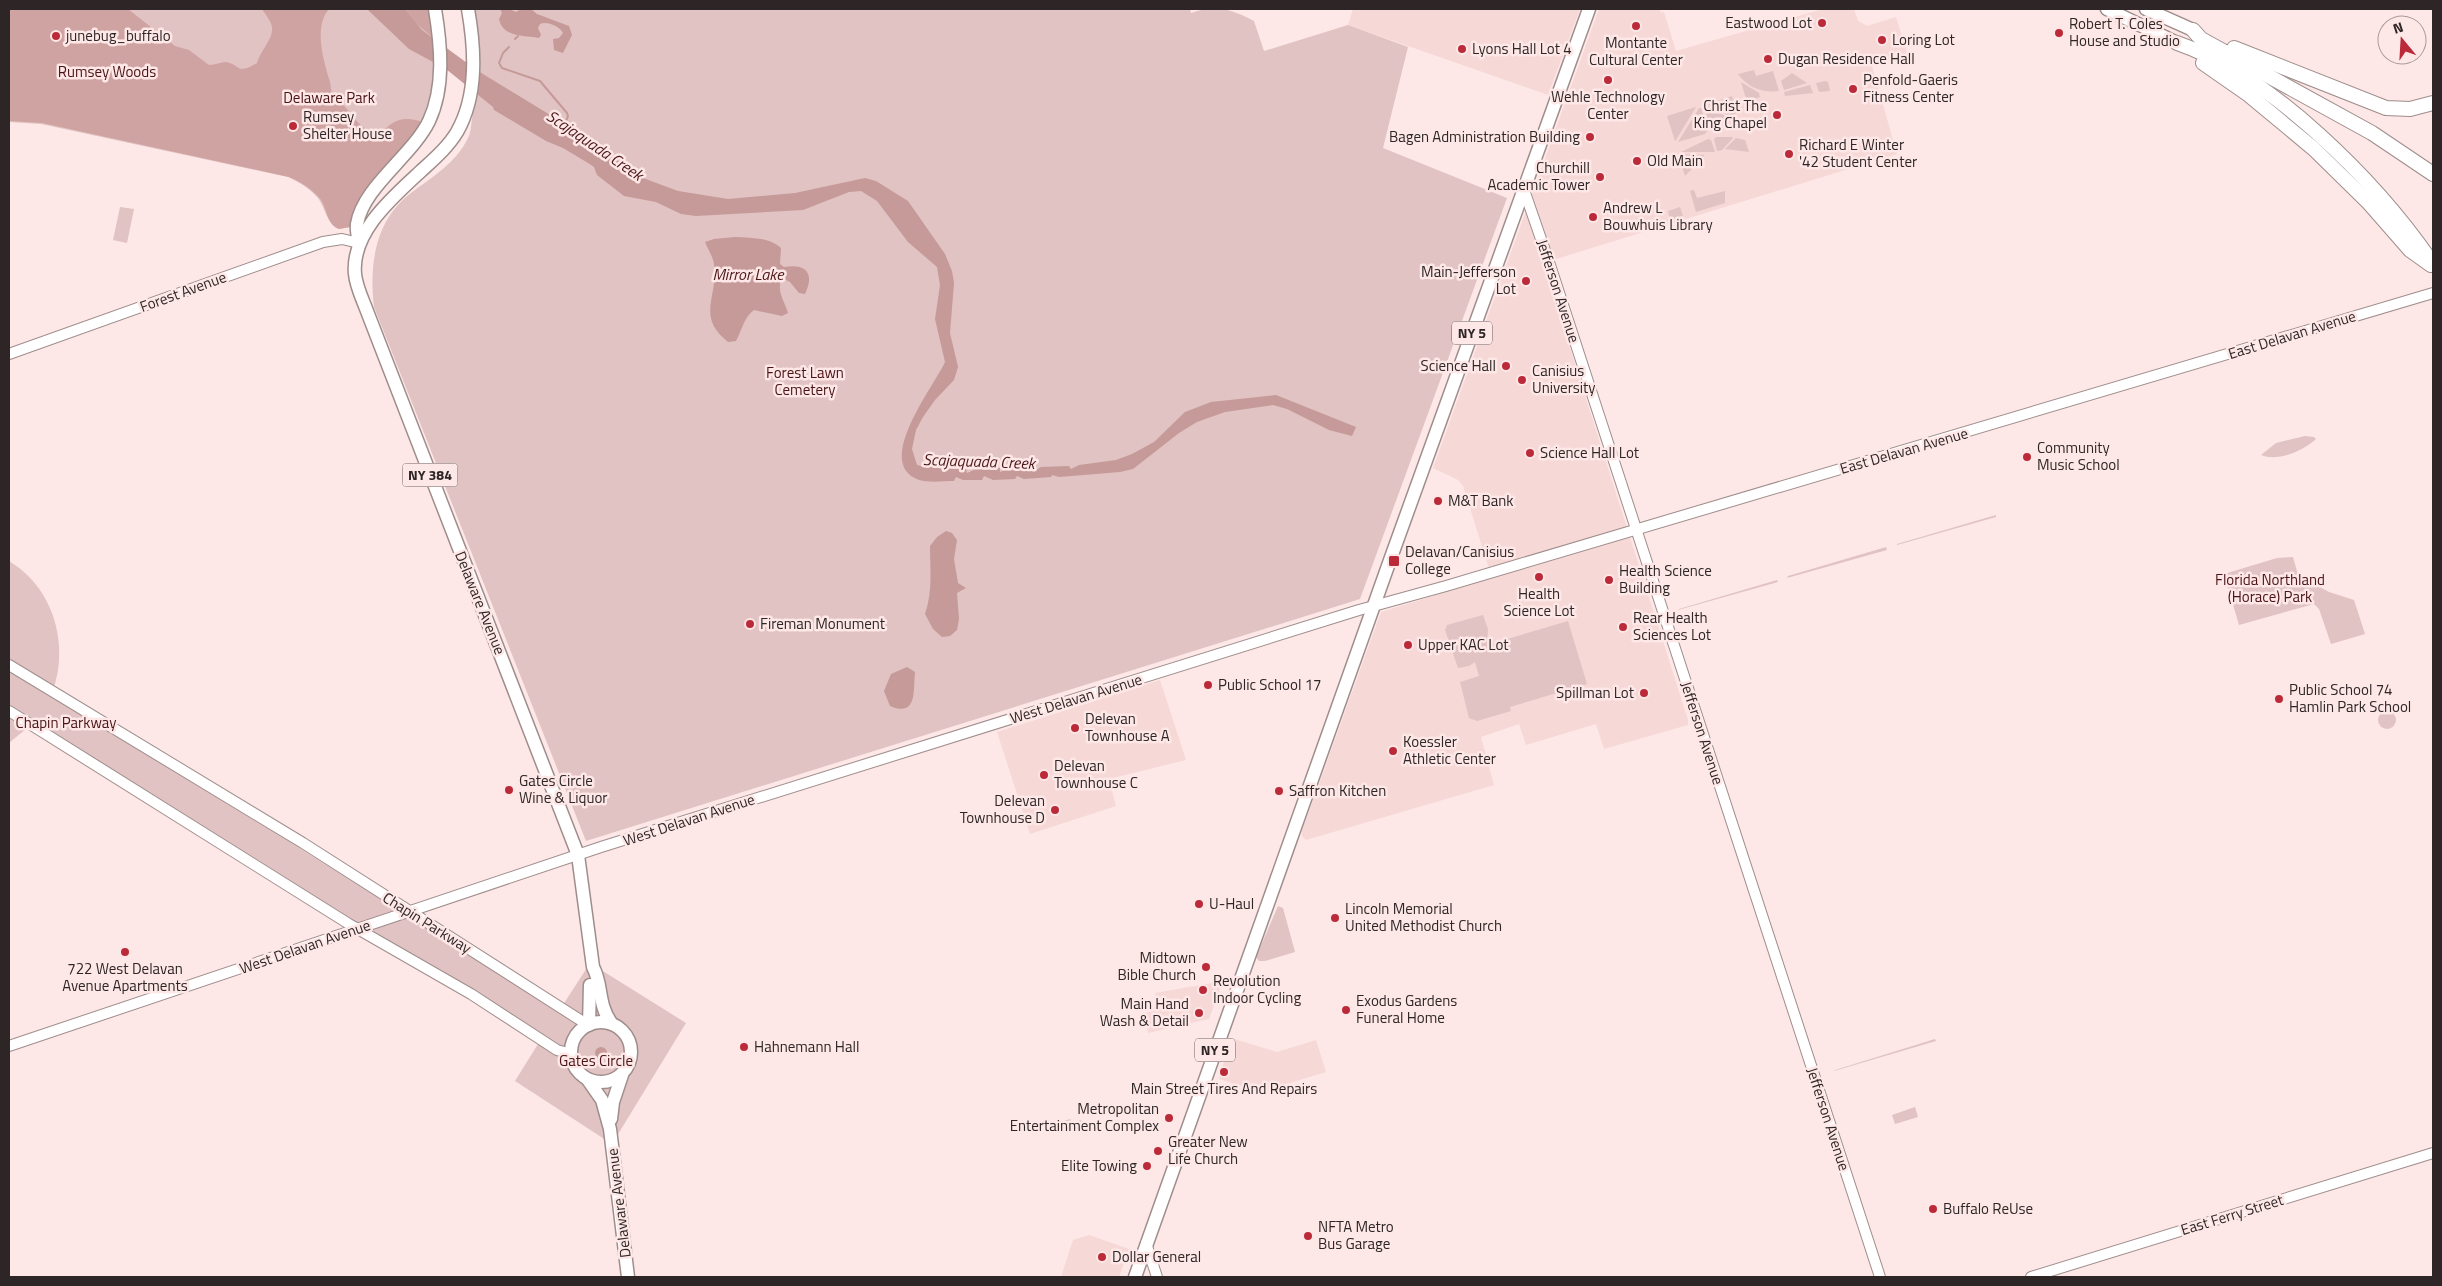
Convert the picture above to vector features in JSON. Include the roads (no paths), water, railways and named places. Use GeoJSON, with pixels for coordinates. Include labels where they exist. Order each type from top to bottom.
{"type":"FeatureCollection","features":[{"type":"Feature","properties":{"kind":"highway"},"geometry":{"type":"LineString","coordinates":[[2193,30],[2374,105],[2398,110],[2433,103]]}},
{"type":"Feature","properties":{"kind":"highway"},"geometry":{"type":"LineString","coordinates":[[2193,30],[2201,39],[2372,133],[2431,173]]}},
{"type":"Feature","properties":{"kind":"highway"},"geometry":{"type":"LineString","coordinates":[[2176,43],[2193,57],[2250,95],[2314,149],[2368,202],[2410,250],[2421,260],[2433,264]]}},
{"type":"Feature","properties":{"kind":"highway"},"geometry":{"type":"LineString","coordinates":[[2176,43],[2198,51],[2245,79],[2317,133],[2385,201],[2433,264]]}},
{"type":"Feature","properties":{"kind":"main road","name":"Delaware Avenue"},"geometry":{"type":"LineString","coordinates":[[436,9],[439,32],[440,76],[434,106],[422,135],[378,186],[364,207],[357,226],[359,243],[355,273],[358,287],[578,855],[593,967],[596,973],[603,1009],[612,1024]]}},
{"type":"Feature","properties":{"kind":"main road","name":"Delaware Avenue"},"geometry":{"type":"LineString","coordinates":[[359,243],[386,205],[449,143],[463,120],[471,100],[473,57],[468,9]]}},
{"type":"Feature","properties":{"kind":"main road","name":"NY 5"},"geometry":{"type":"LineString","coordinates":[[1135,1277],[1590,9]]}},
{"type":"Feature","properties":{"kind":"main road"},"geometry":{"type":"LineString","coordinates":[[2107,9],[2176,43]]}},
{"type":"Feature","properties":{"kind":"main road"},"geometry":{"type":"LineString","coordinates":[[2146,9],[2193,30]]}},
{"type":"Feature","properties":{"kind":"main road","name":"Delaware Avenue"},"geometry":{"type":"LineString","coordinates":[[588,1025],[592,996],[589,974],[593,967]]}},
{"type":"Feature","properties":{"kind":"main road"},"geometry":{"type":"LineString","coordinates":[[571,1054],[577,1034],[588,1025],[600,1022],[612,1024]]}},
{"type":"Feature","properties":{"kind":"main road","name":"NY 384"},"geometry":{"type":"LineString","coordinates":[[612,1024],[623,1032],[630,1044],[630,1062],[622,1075]]}},
{"type":"Feature","properties":{"kind":"main road","name":"NY 384"},"geometry":{"type":"LineString","coordinates":[[571,1054],[577,1070],[588,1080]]}},
{"type":"Feature","properties":{"kind":"main road","name":"Delaware Avenue"},"geometry":{"type":"LineString","coordinates":[[610,1129],[613,1102],[622,1075]]}},
{"type":"Feature","properties":{"kind":"main road"},"geometry":{"type":"LineString","coordinates":[[588,1080],[606,1082],[622,1075]]}},
{"type":"Feature","properties":{"kind":"main road","name":"Delaware Avenue"},"geometry":{"type":"LineString","coordinates":[[588,1080],[602,1100],[610,1129],[628,1277]]}},
{"type":"Feature","properties":{"kind":"street","name":"Jefferson Avenue"},"geometry":{"type":"LineString","coordinates":[[1524,190],[1880,1277]]}},
{"type":"Feature","properties":{"kind":"street","name":"Forest Avenue"},"geometry":{"type":"LineString","coordinates":[[9,354],[324,242],[342,239],[359,243]]}},
{"type":"Feature","properties":{"kind":"street","name":"East Delavan Avenue"},"geometry":{"type":"LineString","coordinates":[[1374,607],[2432,295]]}},
{"type":"Feature","properties":{"kind":"street","name":"West Delavan Avenue"},"geometry":{"type":"LineString","coordinates":[[9,1046],[578,855],[1374,607]]}},
{"type":"Feature","properties":{"kind":"street","name":"Chapin Parkway"},"geometry":{"type":"LineString","coordinates":[[9,665],[302,843],[588,1025]]}},
{"type":"Feature","properties":{"kind":"street"},"geometry":{"type":"LineString","coordinates":[[9,711],[358,929],[471,994],[558,1050],[571,1054]]}},
{"type":"Feature","properties":{"kind":"street","name":"East Ferry Street"},"geometry":{"type":"LineString","coordinates":[[2031,1277],[2433,1153]]}},
{"type":"Feature","properties":{"kind":"street"},"geometry":{"type":"LineString","coordinates":[[1146,1243],[1156,1277]]}},
{"type":"Feature","properties":{"kind":"water","name":"Scajaquada Creek"},"geometry":{"type":"Polygon","coordinates":[[[367,9],[405,9],[422,30],[478,71],[565,124],[643,178],[678,191],[728,199],[795,193],[865,178],[876,181],[908,201],[945,254],[952,271],[954,283],[950,333],[958,367],[954,380],[935,400],[916,430],[912,449],[917,465],[929,468],[926,454],[933,459],[951,464],[953,469],[966,469],[967,473],[976,469],[1000,468],[1000,472],[1010,468],[1032,467],[1034,471],[1041,467],[1069,466],[1071,469],[1079,465],[1116,460],[1132,454],[1154,442],[1185,412],[1211,402],[1276,395],[1356,427],[1352,436],[1329,430],[1287,409],[1273,405],[1225,412],[1197,422],[1179,433],[1133,469],[1120,472],[1059,477],[1052,475],[1051,477],[1024,479],[1017,476],[1015,479],[993,480],[984,476],[982,480],[963,480],[956,477],[954,481],[932,482],[919,480],[906,471],[902,458],[904,442],[911,424],[945,362],[935,319],[940,285],[937,267],[908,242],[877,201],[861,191],[849,192],[803,210],[696,216],[681,214],[656,202],[624,196],[597,175],[594,167],[494,110],[493,107],[446,69],[409,49],[367,9]]]}},
{"type":"Feature","properties":{"kind":"water"},"geometry":{"type":"Polygon","coordinates":[[[500,9],[509,9],[516,12],[521,9],[531,9],[537,14],[569,26],[572,35],[563,53],[554,50],[553,39],[559,38],[563,33],[559,28],[549,24],[540,24],[538,28],[541,35],[539,38],[509,33],[501,25],[499,19],[502,13],[500,9]]]}},
{"type":"Feature","properties":{"kind":"water","name":"Mirror Lake"},"geometry":{"type":"Polygon","coordinates":[[[735,237],[760,239],[776,244],[781,248],[780,264],[784,267],[803,268],[809,275],[809,280],[805,294],[799,293],[790,282],[782,278],[780,291],[788,313],[782,316],[754,310],[745,320],[736,341],[728,342],[718,332],[710,314],[715,275],[712,256],[705,242],[735,237]]]}},
{"type":"Feature","properties":{"kind":"water"},"geometry":{"type":"Polygon","coordinates":[[[946,531],[952,533],[957,540],[954,559],[958,583],[966,588],[957,593],[959,619],[957,630],[950,636],[942,637],[933,629],[925,614],[930,588],[930,546],[937,537],[946,531]]]}},
{"type":"Feature","properties":{"kind":"water"},"geometry":{"type":"Polygon","coordinates":[[[907,667],[915,672],[914,693],[910,705],[899,709],[890,706],[884,691],[891,674],[907,667]]]}},
{"type":"Feature","properties":{"kind":"water"},"geometry":{"type":"Polygon","coordinates":[[[599,1047],[603,1047],[607,1053],[603,1059],[599,1059],[595,1055],[595,1051],[599,1047]]]}},
{"type":"Feature","properties":{"kind":"waterway"},"geometry":{"type":"LineString","coordinates":[[515,39],[518,36]]}},
{"type":"Feature","properties":{"kind":"waterway","name":"Scajaquada Creek"},"geometry":{"type":"LineString","coordinates":[[509,47],[503,53],[499,63],[502,68],[540,81],[567,113],[568,116],[565,124]]}},
{"type":"Feature","properties":{"kind":"place","name":"Eastwood Lot"},"geometry":{"type":"Point","coordinates":[1822,23]}},
{"type":"Feature","properties":{"kind":"place","name":"Montante Cultural Center"},"geometry":{"type":"Point","coordinates":[1636,26]}},
{"type":"Feature","properties":{"kind":"place","name":"Robert T. Coles House and Studio"},"geometry":{"type":"Point","coordinates":[2059,33]}},
{"type":"Feature","properties":{"kind":"place","name":"junebug_buffalo"},"geometry":{"type":"Point","coordinates":[56,36]}},
{"type":"Feature","properties":{"kind":"place","name":"Loring Lot"},"geometry":{"type":"Point","coordinates":[1882,40]}},
{"type":"Feature","properties":{"kind":"place","name":"Lyons Hall Lot 4"},"geometry":{"type":"Point","coordinates":[1462,49]}},
{"type":"Feature","properties":{"kind":"place","name":"Dugan Residence Hall"},"geometry":{"type":"Point","coordinates":[1768,59]}},
{"type":"Feature","properties":{"kind":"place","name":"Wehle Technology Center"},"geometry":{"type":"Point","coordinates":[1608,80]}},
{"type":"Feature","properties":{"kind":"place","name":"Penfold-Gaeris Fitness Center"},"geometry":{"type":"Point","coordinates":[1853,89]}},
{"type":"Feature","properties":{"kind":"place","name":"Christ The King Chapel"},"geometry":{"type":"Point","coordinates":[1777,115]}},
{"type":"Feature","properties":{"kind":"place","name":"Rumsey Shelter House"},"geometry":{"type":"Point","coordinates":[293,126]}},
{"type":"Feature","properties":{"kind":"place","name":"Bagen Administration Building"},"geometry":{"type":"Point","coordinates":[1590,137]}},
{"type":"Feature","properties":{"kind":"place","name":"Richard E Winter '42 Student Center"},"geometry":{"type":"Point","coordinates":[1789,154]}},
{"type":"Feature","properties":{"kind":"place","name":"Old Main"},"geometry":{"type":"Point","coordinates":[1637,161]}},
{"type":"Feature","properties":{"kind":"place","name":"Churchill Academic Tower"},"geometry":{"type":"Point","coordinates":[1600,177]}},
{"type":"Feature","properties":{"kind":"place","name":"Andrew L Bouwhuis Library"},"geometry":{"type":"Point","coordinates":[1593,217]}},
{"type":"Feature","properties":{"kind":"place","name":"Main-Jefferson Lot"},"geometry":{"type":"Point","coordinates":[1526,281]}},
{"type":"Feature","properties":{"kind":"place","name":"Science Hall"},"geometry":{"type":"Point","coordinates":[1506,366]}},
{"type":"Feature","properties":{"kind":"place","name":"Canisius University"},"geometry":{"type":"Point","coordinates":[1522,380]}},
{"type":"Feature","properties":{"kind":"place","name":"Science Hall Lot"},"geometry":{"type":"Point","coordinates":[1530,453]}},
{"type":"Feature","properties":{"kind":"place","name":"Community Music School"},"geometry":{"type":"Point","coordinates":[2027,457]}},
{"type":"Feature","properties":{"kind":"place","name":"M&T Bank"},"geometry":{"type":"Point","coordinates":[1438,501]}},
{"type":"Feature","properties":{"kind":"place","name":"Delavan/Canisius College"},"geometry":{"type":"Point","coordinates":[1394,561]}},
{"type":"Feature","properties":{"kind":"place","name":"Health Science Lot"},"geometry":{"type":"Point","coordinates":[1539,577]}},
{"type":"Feature","properties":{"kind":"place","name":"Health Science Building"},"geometry":{"type":"Point","coordinates":[1609,580]}},
{"type":"Feature","properties":{"kind":"place","name":"Fireman Monument"},"geometry":{"type":"Point","coordinates":[750,624]}},
{"type":"Feature","properties":{"kind":"place","name":"Rear Health Sciences Lot"},"geometry":{"type":"Point","coordinates":[1623,627]}},
{"type":"Feature","properties":{"kind":"place","name":"Upper KAC Lot"},"geometry":{"type":"Point","coordinates":[1408,645]}},
{"type":"Feature","properties":{"kind":"place","name":"Public School 17"},"geometry":{"type":"Point","coordinates":[1208,685]}},
{"type":"Feature","properties":{"kind":"place","name":"Spillman Lot"},"geometry":{"type":"Point","coordinates":[1644,693]}},
{"type":"Feature","properties":{"kind":"place","name":"Public School 74 Hamlin Park School"},"geometry":{"type":"Point","coordinates":[2279,699]}},
{"type":"Feature","properties":{"kind":"place","name":"Delevan Townhouse A"},"geometry":{"type":"Point","coordinates":[1075,728]}},
{"type":"Feature","properties":{"kind":"place","name":"Koessler Athletic Center"},"geometry":{"type":"Point","coordinates":[1393,751]}},
{"type":"Feature","properties":{"kind":"place","name":"Delevan Townhouse C"},"geometry":{"type":"Point","coordinates":[1044,775]}},
{"type":"Feature","properties":{"kind":"place","name":"Gates Circle Wine & Liquor"},"geometry":{"type":"Point","coordinates":[509,790]}},
{"type":"Feature","properties":{"kind":"place","name":"Saffron Kitchen"},"geometry":{"type":"Point","coordinates":[1279,791]}},
{"type":"Feature","properties":{"kind":"place","name":"Delevan Townhouse D"},"geometry":{"type":"Point","coordinates":[1055,810]}},
{"type":"Feature","properties":{"kind":"place","name":"U-Haul"},"geometry":{"type":"Point","coordinates":[1199,904]}},
{"type":"Feature","properties":{"kind":"place","name":"Lincoln Memorial United Methodist Church"},"geometry":{"type":"Point","coordinates":[1335,918]}},
{"type":"Feature","properties":{"kind":"place","name":"722 West Delavan Avenue Apartments"},"geometry":{"type":"Point","coordinates":[125,952]}},
{"type":"Feature","properties":{"kind":"place","name":"Midtown Bible Church"},"geometry":{"type":"Point","coordinates":[1206,967]}},
{"type":"Feature","properties":{"kind":"place","name":"Revolution Indoor Cycling"},"geometry":{"type":"Point","coordinates":[1203,990]}},
{"type":"Feature","properties":{"kind":"place","name":"Exodus Gardens Funeral Home"},"geometry":{"type":"Point","coordinates":[1346,1010]}},
{"type":"Feature","properties":{"kind":"place","name":"Main Hand Wash & Detail"},"geometry":{"type":"Point","coordinates":[1199,1013]}},
{"type":"Feature","properties":{"kind":"place","name":"Hahnemann Hall"},"geometry":{"type":"Point","coordinates":[744,1047]}},
{"type":"Feature","properties":{"kind":"place","name":"Main Street Tires And Repairs"},"geometry":{"type":"Point","coordinates":[1224,1072]}},
{"type":"Feature","properties":{"kind":"place","name":"Metropolitan Entertainment Complex"},"geometry":{"type":"Point","coordinates":[1169,1118]}},
{"type":"Feature","properties":{"kind":"place","name":"Greater New Life Church"},"geometry":{"type":"Point","coordinates":[1158,1151]}},
{"type":"Feature","properties":{"kind":"place","name":"Elite Towing"},"geometry":{"type":"Point","coordinates":[1147,1166]}},
{"type":"Feature","properties":{"kind":"place","name":"Buffalo ReUse"},"geometry":{"type":"Point","coordinates":[1933,1209]}},
{"type":"Feature","properties":{"kind":"place","name":"NFTA Metro Bus Garage"},"geometry":{"type":"Point","coordinates":[1308,1236]}},
{"type":"Feature","properties":{"kind":"place","name":"Dollar General"},"geometry":{"type":"Point","coordinates":[1102,1257]}},
{"type":"Feature","properties":{"kind":"park label","name":"Rumsey Woods"},"geometry":{"type":"Point","coordinates":[107,72]}},
{"type":"Feature","properties":{"kind":"park label","name":"Delaware Park"},"geometry":{"type":"Point","coordinates":[329,98]}},
{"type":"Feature","properties":{"kind":"park label","name":"Forest Lawn Cemetery"},"geometry":{"type":"Point","coordinates":[805,382]}},
{"type":"Feature","properties":{"kind":"park label","name":"Florida Northland (Horace) Park"},"geometry":{"type":"Point","coordinates":[2270,588]}},
{"type":"Feature","properties":{"kind":"park label","name":"Gates Circle"},"geometry":{"type":"Point","coordinates":[596,1061]}}]}
